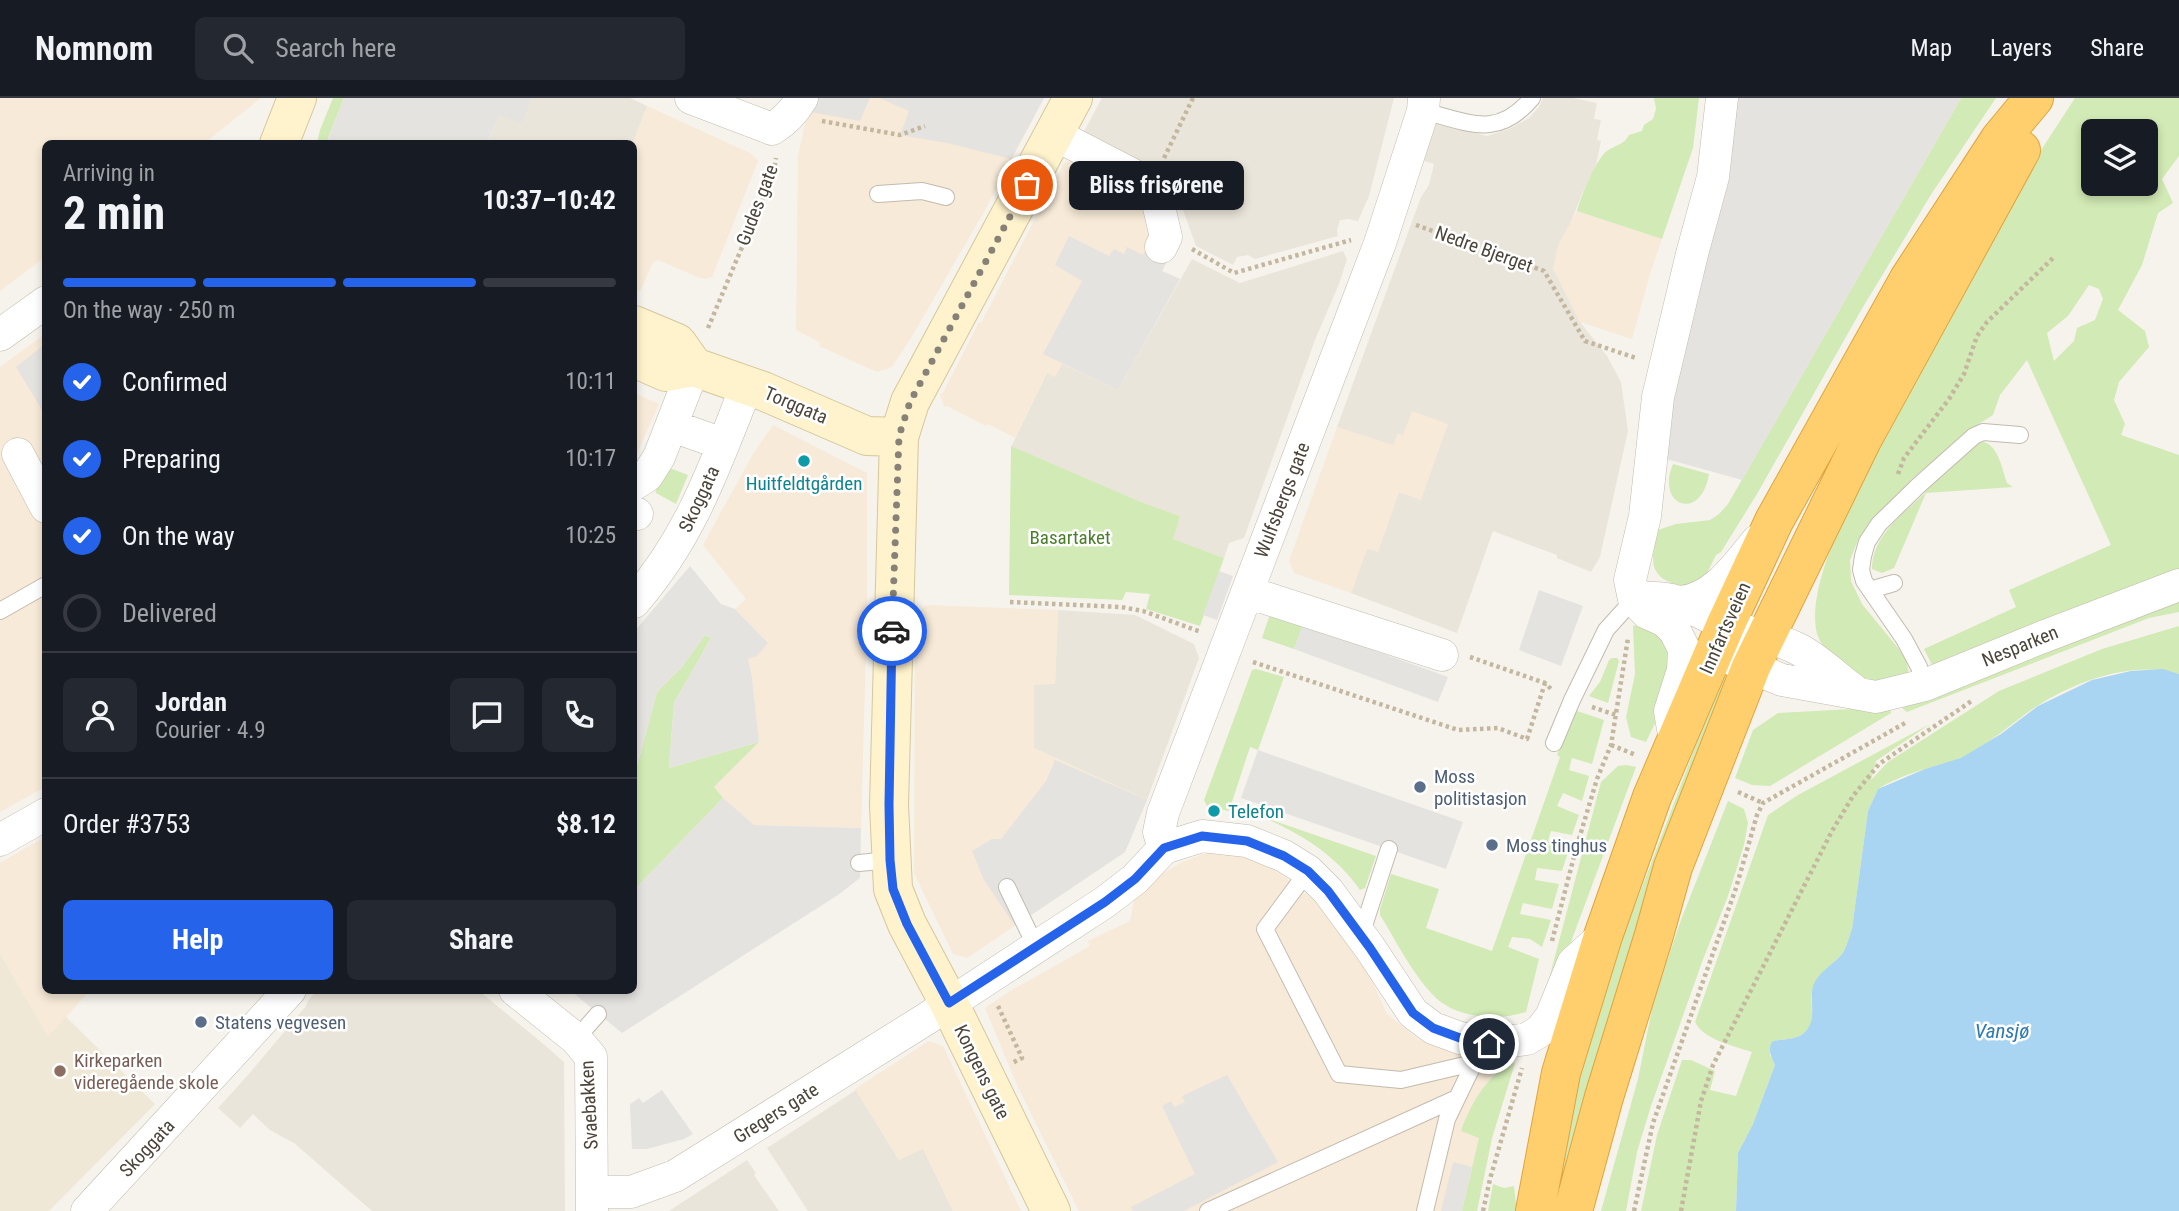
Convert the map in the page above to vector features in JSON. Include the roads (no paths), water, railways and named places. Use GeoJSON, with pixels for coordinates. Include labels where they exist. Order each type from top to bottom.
{"type":"FeatureCollection","features":[{"type":"Feature","properties":{"kind":"highway","name":"Innfartsveien"},"geometry":{"type":"LineString","coordinates":[[1535,1211],[1562,1073],[1603,936],[1653,797],[1659,751],[1720,638],[1774,521],[1909,279],[2000,139],[2034,98]]}},
{"type":"Feature","properties":{"kind":"highway","name":"Innfartsveien"},"geometry":{"type":"LineString","coordinates":[[1573,1211],[1673,867],[1759,652],[1862,440],[1961,256],[2051,98]]}},
{"type":"Feature","properties":{"kind":"street"},"geometry":{"type":"LineString","coordinates":[[281,140],[297,98]]}},
{"type":"Feature","properties":{"kind":"street"},"geometry":{"type":"LineString","coordinates":[[691,98],[772,129],[796,110],[806,108]]}},
{"type":"Feature","properties":{"kind":"street","name":"Kongens gate"},"geometry":{"type":"LineString","coordinates":[[1051,1211],[949,1003],[907,924],[893,889],[875,862],[893,604],[899,436],[910,402],[995,224],[1054,134],[1073,98]]}},
{"type":"Feature","properties":{"kind":"street"},"geometry":{"type":"LineString","coordinates":[[1659,751],[1683,670],[1684,649],[1675,631],[1665,621],[1647,613],[1632,589],[1653,456],[1653,421],[1663,368],[1713,177],[1722,98]]}},
{"type":"Feature","properties":{"kind":"street","name":"Wulfsbergs gate"},"geometry":{"type":"LineString","coordinates":[[1164,848],[1159,832],[1163,813],[1389,216],[1424,104]]}},
{"type":"Feature","properties":{"kind":"street"},"geometry":{"type":"LineString","coordinates":[[1054,134],[1154,186],[1166,237],[1175,248]]}},
{"type":"Feature","properties":{"kind":"street"},"geometry":{"type":"LineString","coordinates":[[0,335],[42,305]]}},
{"type":"Feature","properties":{"kind":"street"},"geometry":{"type":"LineString","coordinates":[[637,326],[677,343],[694,367],[659,457],[637,499]]}},
{"type":"Feature","properties":{"kind":"street","name":"Torggata"},"geometry":{"type":"LineString","coordinates":[[637,359],[666,372],[694,367],[747,385],[867,436],[899,436]]}},
{"type":"Feature","properties":{"kind":"street","name":"Skoggata"},"geometry":{"type":"LineString","coordinates":[[637,598],[662,567],[691,519],[747,385]]}},
{"type":"Feature","properties":{"kind":"street"},"geometry":{"type":"LineString","coordinates":[[672,426],[709,439]]}},
{"type":"Feature","properties":{"kind":"street"},"geometry":{"type":"LineString","coordinates":[[18,454],[42,499]]}},
{"type":"Feature","properties":{"kind":"street"},"geometry":{"type":"LineString","coordinates":[[1680,602],[1705,595],[1716,587],[1774,521]]}},
{"type":"Feature","properties":{"kind":"street","name":"Nesparken"},"geometry":{"type":"LineString","coordinates":[[1632,589],[1680,602],[1720,638],[1759,652],[1798,649],[1819,662],[1859,695],[1876,697],[1925,685],[2179,585]]}},
{"type":"Feature","properties":{"kind":"street"},"geometry":{"type":"LineString","coordinates":[[1247,592],[1442,655]]}},
{"type":"Feature","properties":{"kind":"street"},"geometry":{"type":"LineString","coordinates":[[0,840],[42,816]]}},
{"type":"Feature","properties":{"kind":"street"},"geometry":{"type":"LineString","coordinates":[[949,1003],[1135,879],[1164,848],[1202,836],[1247,841],[1284,856],[1308,871],[1328,891],[1361,935],[1413,1013],[1433,1028],[1460,1038],[1481,1054],[1524,1053],[1551,1017],[1573,963],[1603,936]]}},
{"type":"Feature","properties":{"kind":"street","name":"Skoggata"},"geometry":{"type":"LineString","coordinates":[[88,1211],[286,994]]}},
{"type":"Feature","properties":{"kind":"street","name":"Svaebakken"},"geometry":{"type":"LineString","coordinates":[[520,994],[576,1039],[591,1057],[592,1201]]}},
{"type":"Feature","properties":{"kind":"street","name":"Gregers gate"},"geometry":{"type":"LineString","coordinates":[[592,1201],[631,1192],[675,1176],[949,1003]]}},
{"type":"Feature","properties":{"kind":"lane"},"geometry":{"type":"LineString","coordinates":[[1424,104],[1483,126],[1494,125],[1511,117],[1532,98]]}},
{"type":"Feature","properties":{"kind":"lane"},"geometry":{"type":"LineString","coordinates":[[878,194],[922,191],[946,197]]}},
{"type":"Feature","properties":{"kind":"lane"},"geometry":{"type":"LineString","coordinates":[[1925,685],[1919,667],[1903,639],[1864,582],[1861,570],[1867,542],[1879,524],[1974,436],[1983,432],[2020,435]]}},
{"type":"Feature","properties":{"kind":"lane"},"geometry":{"type":"LineString","coordinates":[[1870,590],[1894,583]]}},
{"type":"Feature","properties":{"kind":"lane"},"geometry":{"type":"LineString","coordinates":[[0,611],[42,587]]}},
{"type":"Feature","properties":{"kind":"lane"},"geometry":{"type":"LineString","coordinates":[[1554,743],[1606,630],[1632,589]]}},
{"type":"Feature","properties":{"kind":"lane"},"geometry":{"type":"LineString","coordinates":[[1361,935],[1389,849]]}},
{"type":"Feature","properties":{"kind":"lane"},"geometry":{"type":"LineString","coordinates":[[1308,871],[1265,929],[1339,1074],[1401,1080],[1481,1054]]}},
{"type":"Feature","properties":{"kind":"lane"},"geometry":{"type":"LineString","coordinates":[[1007,887],[1036,947]]}},
{"type":"Feature","properties":{"kind":"lane"},"geometry":{"type":"LineString","coordinates":[[576,1039],[598,1014]]}},
{"type":"Feature","properties":{"kind":"lane"},"geometry":{"type":"LineString","coordinates":[[1425,1211],[1447,1119],[1481,1054]]}},
{"type":"Feature","properties":{"kind":"lane"},"geometry":{"type":"LineString","coordinates":[[1208,1211],[1457,1098]]}},
{"type":"Feature","properties":{"kind":"water","name":"Vansjø"},"geometry":{"type":"Polygon","coordinates":[[[2163,669],[2179,674],[2179,1211],[1736,1211],[1738,1153],[1753,1124],[1775,1065],[1770,1053],[1771,1044],[1773,1041],[1797,1037],[1808,1028],[1812,1017],[1815,981],[1842,954],[1848,942],[1868,811],[1878,789],[1925,769],[1961,758],[2001,734],[2038,706],[2092,680],[2131,671],[2163,669]]]}},
{"type":"Feature","properties":{"kind":"place","name":"Bliss frisørene"},"geometry":{"type":"Point","coordinates":[1027,185]}},
{"type":"Feature","properties":{"kind":"place","name":"Huitfeldtgården"},"geometry":{"type":"Point","coordinates":[804,461]}},
{"type":"Feature","properties":{"kind":"place","name":"Moss politistasjon"},"geometry":{"type":"Point","coordinates":[1420,787]}},
{"type":"Feature","properties":{"kind":"place","name":"Telefon"},"geometry":{"type":"Point","coordinates":[1214,811]}},
{"type":"Feature","properties":{"kind":"place","name":"Moss tinghus"},"geometry":{"type":"Point","coordinates":[1492,845]}},
{"type":"Feature","properties":{"kind":"place","name":"Statens vegvesen"},"geometry":{"type":"Point","coordinates":[201,1022]}},
{"type":"Feature","properties":{"kind":"place","name":"Kirkeparken videregående skole"},"geometry":{"type":"Point","coordinates":[60,1071]}},
{"type":"Feature","properties":{"kind":"park label","name":"Basartaket"},"geometry":{"type":"Point","coordinates":[1070,537]}}]}
